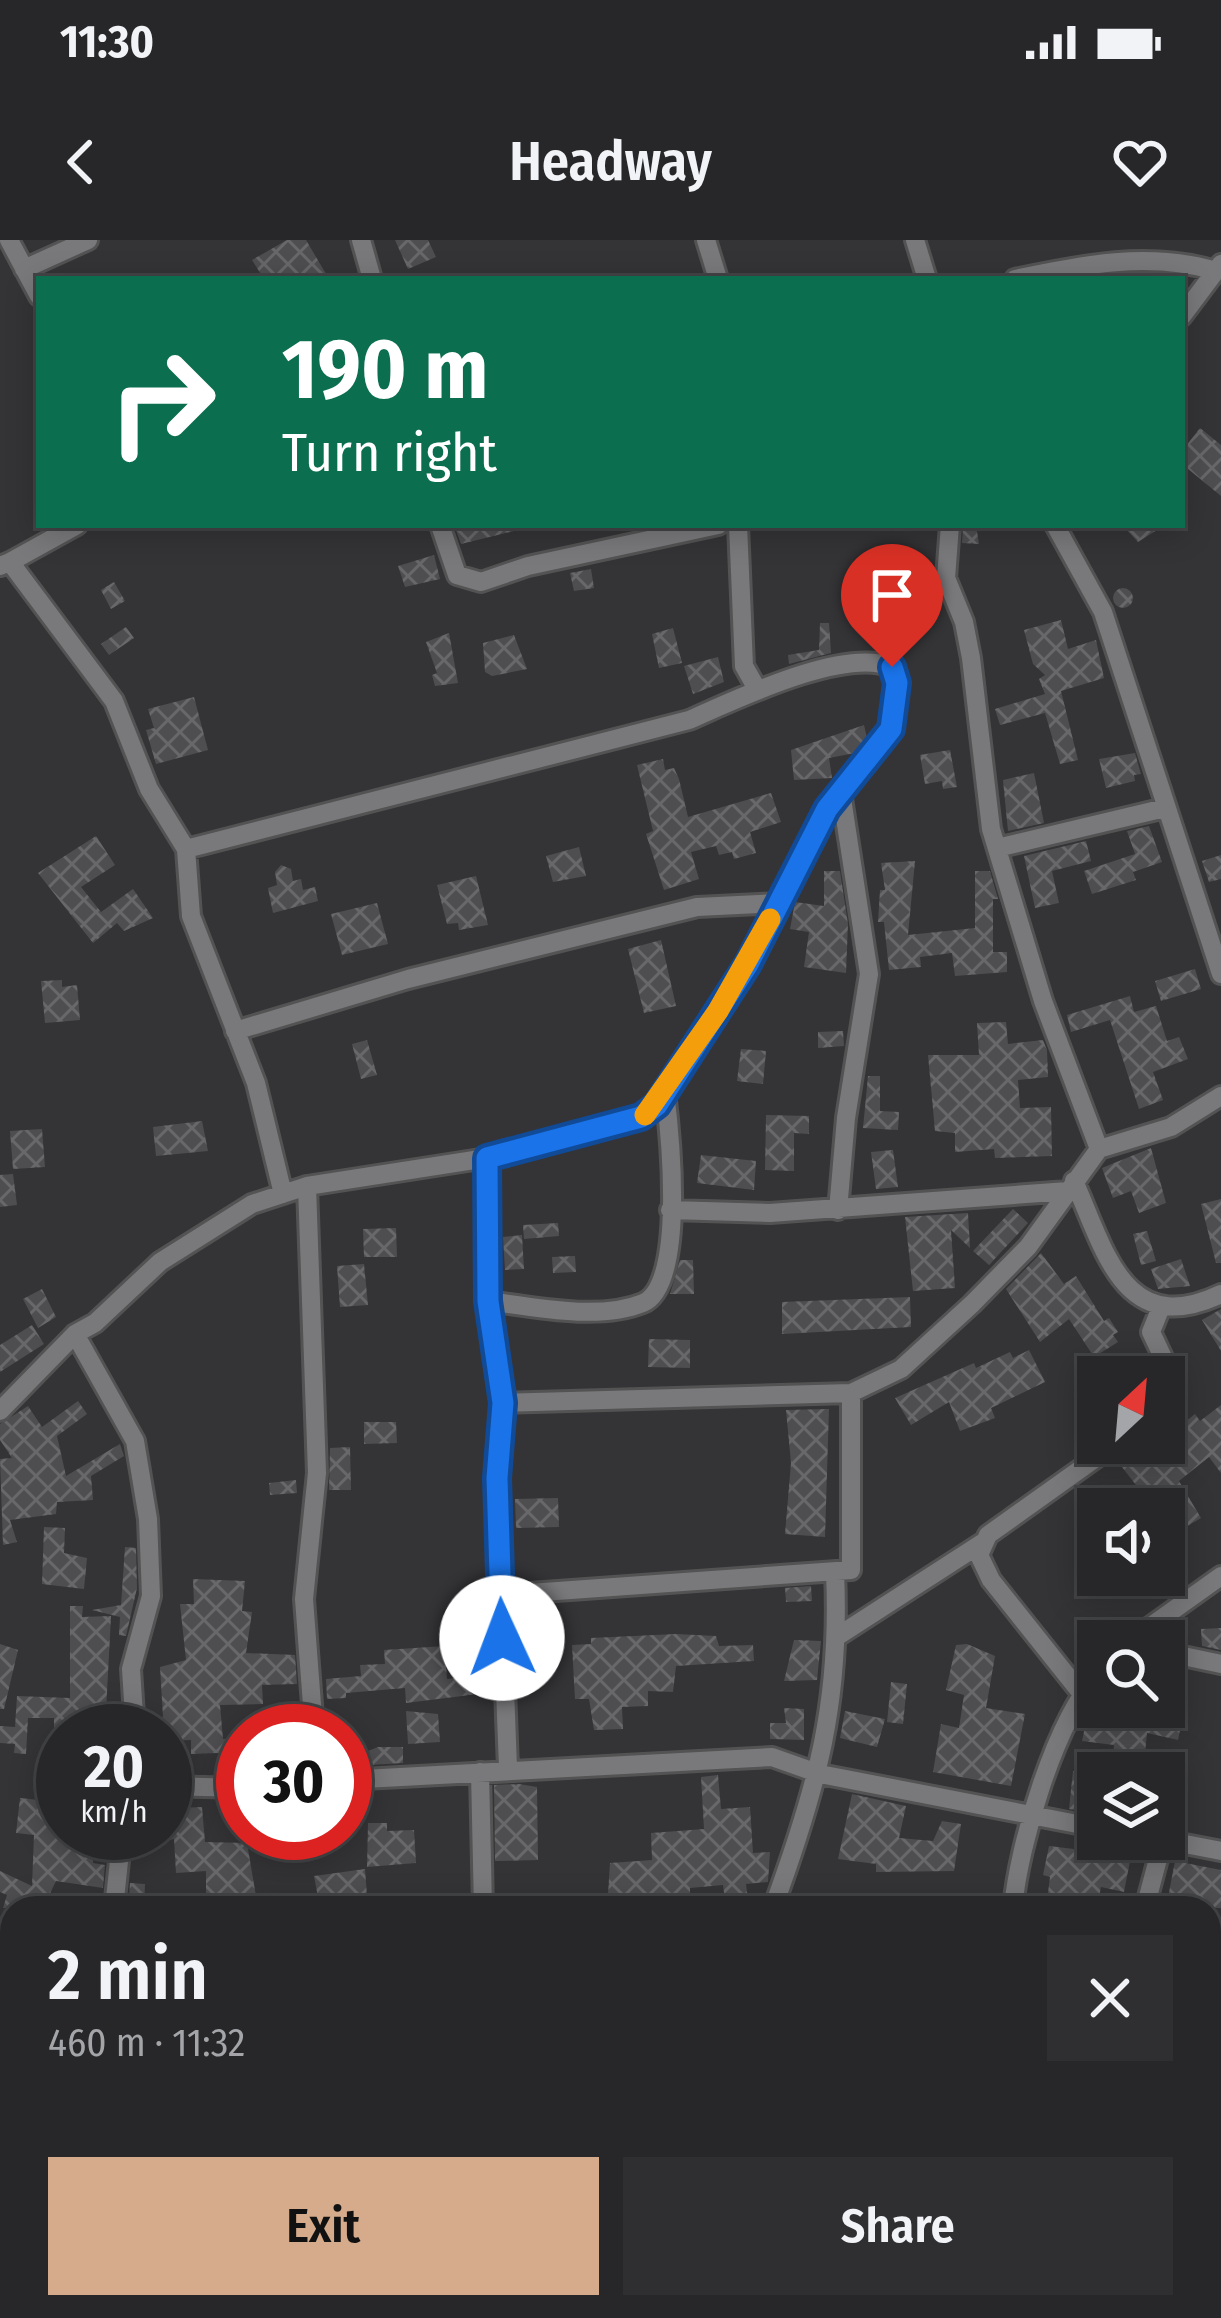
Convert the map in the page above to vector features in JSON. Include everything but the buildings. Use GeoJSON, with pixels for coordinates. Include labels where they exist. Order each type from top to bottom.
{"type":"FeatureCollection","features":[{"type":"Feature","properties":{"kind":"street"},"geometry":{"type":"LineString","coordinates":[[9,240],[36,291]]}},
{"type":"Feature","properties":{"kind":"street"},"geometry":{"type":"LineString","coordinates":[[24,269],[88,240]]}},
{"type":"Feature","properties":{"kind":"street"},"geometry":{"type":"LineString","coordinates":[[361,240],[371,276]]}},
{"type":"Feature","properties":{"kind":"street"},"geometry":{"type":"LineString","coordinates":[[706,240],[717,276]]}},
{"type":"Feature","properties":{"kind":"street"},"geometry":{"type":"LineString","coordinates":[[915,240],[926,276]]}},
{"type":"Feature","properties":{"kind":"street"},"geometry":{"type":"LineString","coordinates":[[1029,276],[1150,260],[1218,268]]}},
{"type":"Feature","properties":{"kind":"street"},"geometry":{"type":"LineString","coordinates":[[1185,312],[1218,268]]}},
{"type":"Feature","properties":{"kind":"street"},"geometry":{"type":"LineString","coordinates":[[71,528],[5,564],[114,700],[149,789],[186,849],[191,916],[260,1096],[283,1194]]}},
{"type":"Feature","properties":{"kind":"street"},"geometry":{"type":"LineString","coordinates":[[441,528],[457,574],[482,582],[528,566],[704,528]]}},
{"type":"Feature","properties":{"kind":"street"},"geometry":{"type":"LineString","coordinates":[[738,528],[744,666],[757,689]]}},
{"type":"Feature","properties":{"kind":"street"},"geometry":{"type":"LineString","coordinates":[[950,528],[946,578],[971,658],[997,848],[1043,1000],[1100,1149]]}},
{"type":"Feature","properties":{"kind":"street"},"geometry":{"type":"LineString","coordinates":[[1057,528],[1103,612],[1221,974]]}},
{"type":"Feature","properties":{"kind":"street"},"geometry":{"type":"LineString","coordinates":[[0,1411],[75,1334],[203,1230],[307,1186],[487,1158],[641,1117],[665,1092],[748,964],[841,792],[891,729],[897,683],[892,667],[873,659],[757,689],[689,720],[186,849]]}},
{"type":"Feature","properties":{"kind":"street"},"geometry":{"type":"LineString","coordinates":[[838,1210],[846,1118],[869,974],[841,792]]}},
{"type":"Feature","properties":{"kind":"street"},"geometry":{"type":"LineString","coordinates":[[997,848],[1165,808]]}},
{"type":"Feature","properties":{"kind":"street"},"geometry":{"type":"LineString","coordinates":[[236,1030],[408,979],[697,907],[778,903]]}},
{"type":"Feature","properties":{"kind":"street"},"geometry":{"type":"LineString","coordinates":[[488,1301],[593,1310],[641,1304],[655,1296],[665,1279],[670,1210],[672,1148],[665,1092]]}},
{"type":"Feature","properties":{"kind":"street"},"geometry":{"type":"LineString","coordinates":[[503,1403],[851,1393],[916,1357],[1028,1247],[1100,1149],[1171,1127],[1221,1096]]}},
{"type":"Feature","properties":{"kind":"street"},"geometry":{"type":"LineString","coordinates":[[487,1158],[488,1301],[503,1403],[497,1478],[508,1768]]}},
{"type":"Feature","properties":{"kind":"street"},"geometry":{"type":"LineString","coordinates":[[307,1186],[317,1473],[304,1599],[312,1704]]}},
{"type":"Feature","properties":{"kind":"street"},"geometry":{"type":"LineString","coordinates":[[670,1210],[838,1210],[1071,1186]]}},
{"type":"Feature","properties":{"kind":"street"},"geometry":{"type":"LineString","coordinates":[[1071,1186],[1120,1281],[1161,1307],[1183,1308],[1221,1294]]}},
{"type":"Feature","properties":{"kind":"street"},"geometry":{"type":"LineString","coordinates":[[1161,1307],[1150,1332],[1162,1356]]}},
{"type":"Feature","properties":{"kind":"street"},"geometry":{"type":"LineString","coordinates":[[75,1334],[135,1441],[148,1519],[151,1596],[131,1669],[133,1704]]}},
{"type":"Feature","properties":{"kind":"street"},"geometry":{"type":"LineString","coordinates":[[500,1595],[835,1573],[854,1565],[851,1393]]}},
{"type":"Feature","properties":{"kind":"street"},"geometry":{"type":"LineString","coordinates":[[838,1636],[982,1544],[1089,1464]]}},
{"type":"Feature","properties":{"kind":"street"},"geometry":{"type":"LineString","coordinates":[[982,1544],[979,1555],[991,1580],[1077,1688]]}},
{"type":"Feature","properties":{"kind":"street"},"geometry":{"type":"LineString","coordinates":[[777,1896],[820,1774],[838,1636],[835,1573]]}},
{"type":"Feature","properties":{"kind":"street"},"geometry":{"type":"LineString","coordinates":[[1159,1620],[1221,1576]]}},
{"type":"Feature","properties":{"kind":"street"},"geometry":{"type":"LineString","coordinates":[[1185,1656],[1221,1664]]}},
{"type":"Feature","properties":{"kind":"street"},"geometry":{"type":"LineString","coordinates":[[1015,1896],[1029,1815],[1077,1702]]}},
{"type":"Feature","properties":{"kind":"street"},"geometry":{"type":"LineString","coordinates":[[372,1778],[772,1757],[820,1774],[1077,1824]]}},
{"type":"Feature","properties":{"kind":"street"},"geometry":{"type":"LineString","coordinates":[[480,1772],[483,1896]]}},
{"type":"Feature","properties":{"kind":"street"},"geometry":{"type":"LineString","coordinates":[[1185,1844],[1221,1851]]}},
{"type":"Feature","properties":{"kind":"street"},"geometry":{"type":"LineString","coordinates":[[115,1896],[119,1860]]}},
{"type":"Feature","properties":{"kind":"street"},"geometry":{"type":"LineString","coordinates":[[1147,1896],[1156,1860]]}},
{"type":"Feature","properties":{"kind":"slow traffic"},"geometry":{"type":"LineString","coordinates":[[645,1115],[657,1105],[748,964],[770,919]]}},
{"type":"Feature","properties":{"kind":"route"},"geometry":{"type":"LineString","coordinates":[[502,1638],[497,1478],[503,1403],[488,1301],[487,1158],[641,1117],[657,1105],[748,964],[827,809],[891,729],[897,683],[892,667]]}}]}
